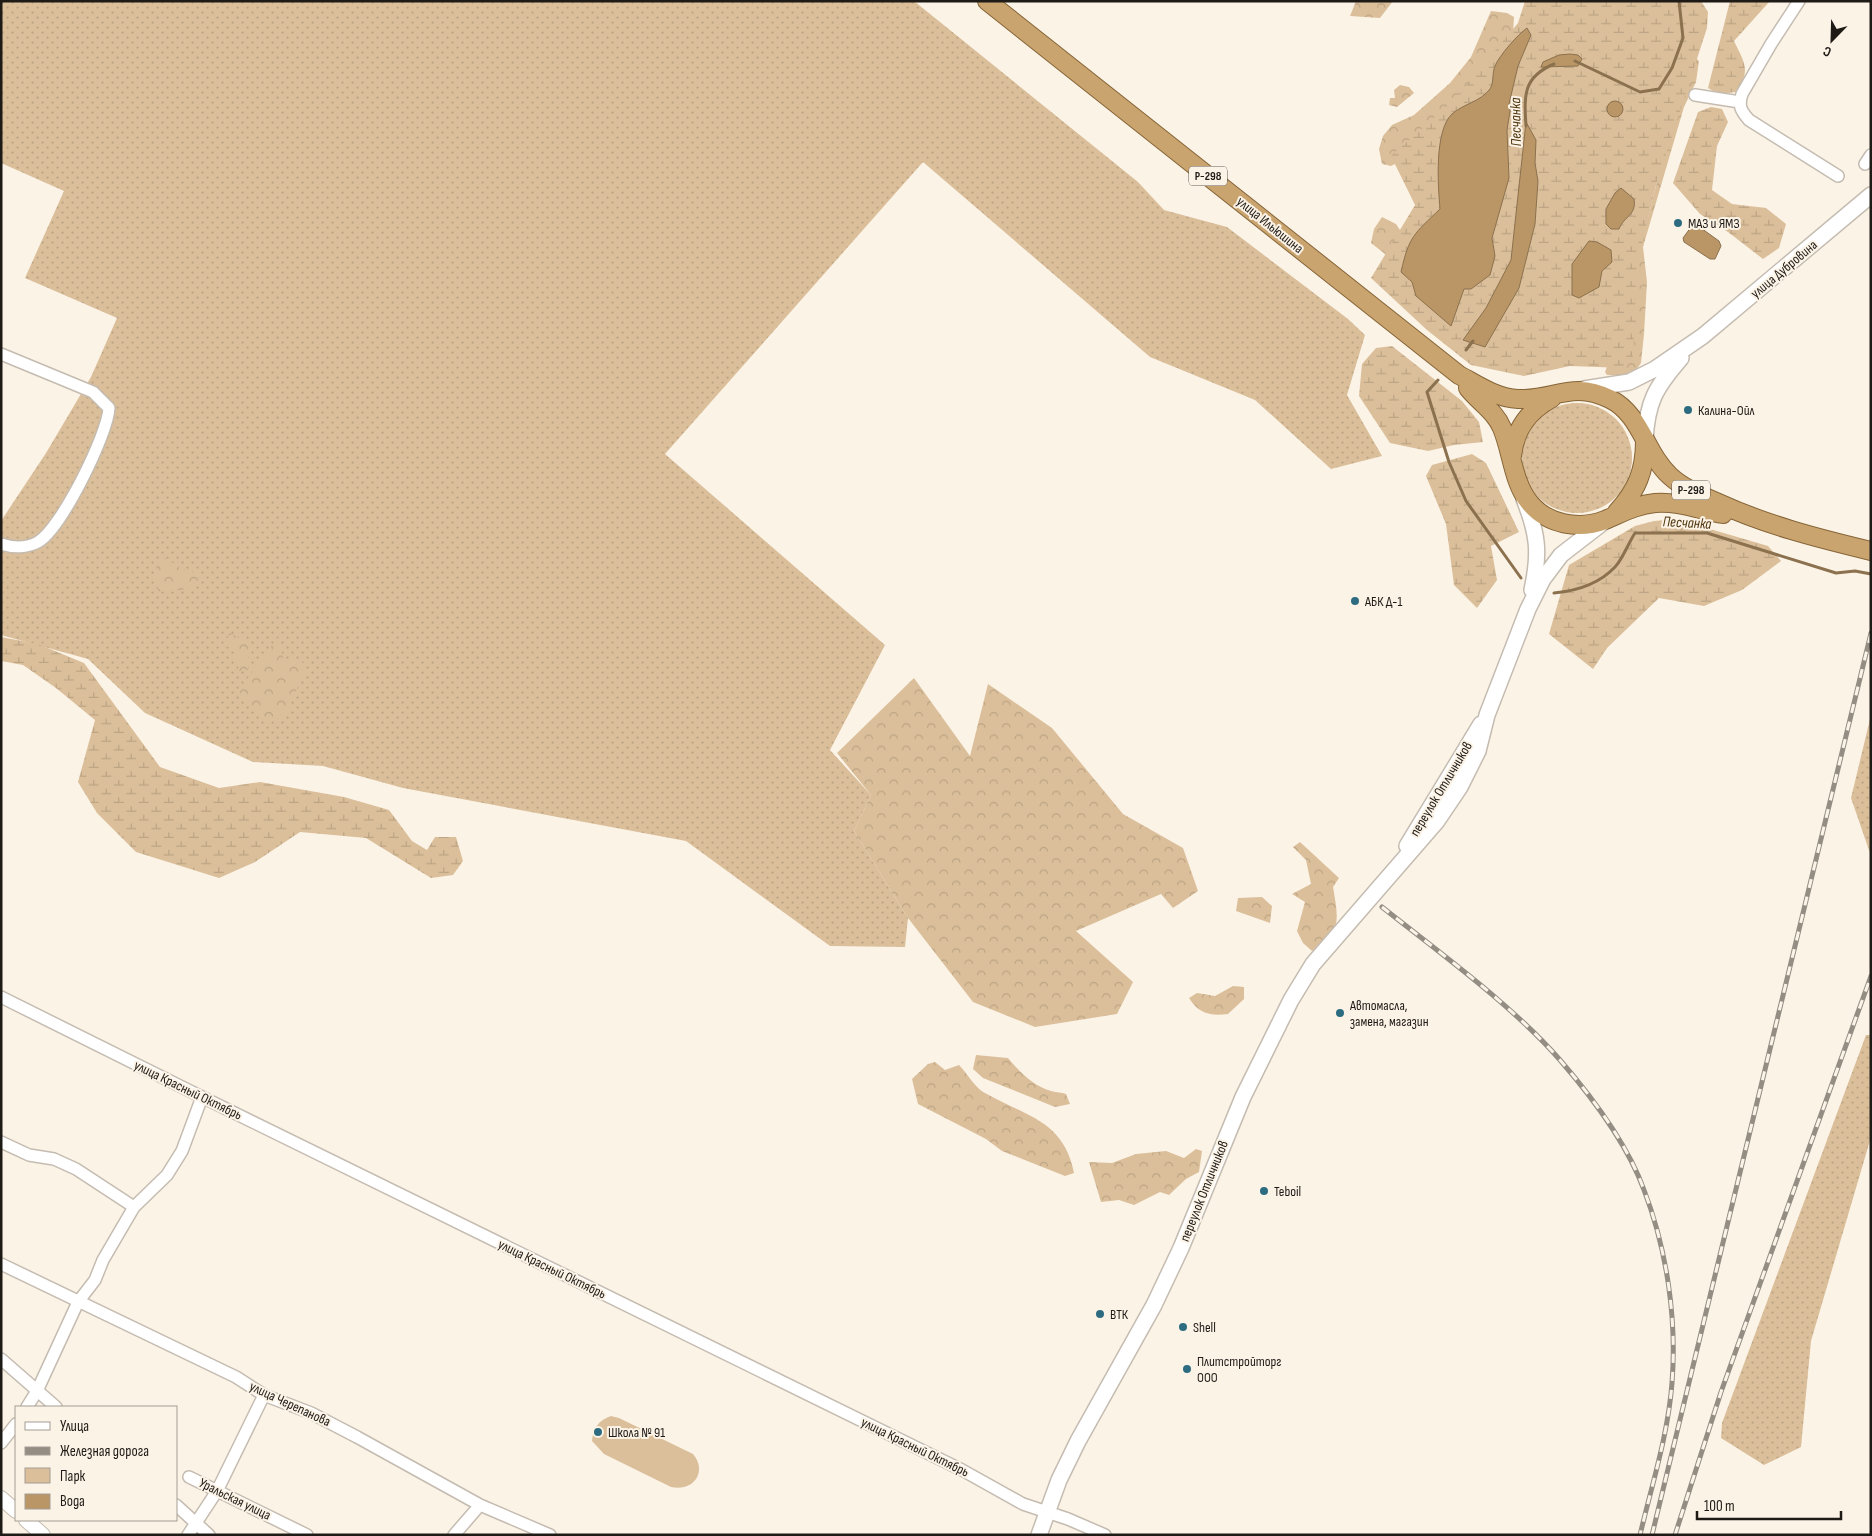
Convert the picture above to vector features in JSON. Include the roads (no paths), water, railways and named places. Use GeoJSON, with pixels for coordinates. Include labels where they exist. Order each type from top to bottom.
{"type":"FeatureCollection","features":[{"type":"Feature","properties":{"kind":"highway","name":"улица Ильюшина"},"geometry":{"type":"LineString","coordinates":[[986,1],[1459,375]]}},
{"type":"Feature","properties":{"kind":"highway","name":"Р-298"},"geometry":{"type":"LineString","coordinates":[[1459,375],[1491,393],[1508,398],[1528,399],[1571,391],[1599,394],[1619,404],[1638,426],[1656,460],[1676,481],[1753,519]]}},
{"type":"Feature","properties":{"kind":"highway","name":"Р-298"},"geometry":{"type":"LineString","coordinates":[[1459,375],[1497,419],[1512,458],[1520,490],[1537,511],[1558,522],[1586,525],[1643,505],[1669,503],[1753,519],[1822,540],[1871,551]]}},
{"type":"Feature","properties":{"kind":"highway","name":"Р-298"},"geometry":{"type":"LineString","coordinates":[[1512,458],[1514,442],[1525,419],[1539,406],[1571,391]]}},
{"type":"Feature","properties":{"kind":"highway"},"geometry":{"type":"LineString","coordinates":[[1610,517],[1629,499],[1640,478],[1645,456],[1645,441]]}},
{"type":"Feature","properties":{"kind":"main road","name":"улица Дубровина"},"geometry":{"type":"LineString","coordinates":[[1695,341],[1871,195]]}},
{"type":"Feature","properties":{"kind":"main road"},"geometry":{"type":"LineString","coordinates":[[1571,391],[1616,385],[1638,379],[1695,341]]}},
{"type":"Feature","properties":{"kind":"main road"},"geometry":{"type":"LineString","coordinates":[[1645,441],[1649,405],[1655,390],[1695,341]]}},
{"type":"Feature","properties":{"kind":"main road"},"geometry":{"type":"LineString","coordinates":[[1520,490],[1536,529],[1538,550],[1528,609]]}},
{"type":"Feature","properties":{"kind":"main road"},"geometry":{"type":"LineString","coordinates":[[1528,609],[1555,562],[1569,548],[1610,517]]}},
{"type":"Feature","properties":{"kind":"main road","name":"переулок Отличников"},"geometry":{"type":"LineString","coordinates":[[1040,1535],[1059,1480],[1078,1441],[1154,1305],[1181,1248],[1243,1097],[1284,1013],[1313,964],[1398,865],[1423,816],[1487,715],[1528,609]]}},
{"type":"Feature","properties":{"kind":"street"},"geometry":{"type":"LineString","coordinates":[[1799,1],[1771,44],[1740,102],[1740,110],[1749,120],[1838,176]]}},
{"type":"Feature","properties":{"kind":"street"},"geometry":{"type":"LineString","coordinates":[[1695,94],[1740,102]]}},
{"type":"Feature","properties":{"kind":"street"},"geometry":{"type":"LineString","coordinates":[[1,354],[93,392],[109,408],[107,422],[93,455],[71,498],[51,531],[39,542],[24,547],[1,544]]}},
{"type":"Feature","properties":{"kind":"street","name":"улица Красный Октябрь"},"geometry":{"type":"LineString","coordinates":[[1,997],[962,1470],[1023,1504],[1105,1535]]}},
{"type":"Feature","properties":{"kind":"street"},"geometry":{"type":"LineString","coordinates":[[28,1406],[37,1391],[78,1302],[94,1280],[103,1260],[134,1207],[167,1175],[182,1151],[202,1097]]}},
{"type":"Feature","properties":{"kind":"street"},"geometry":{"type":"LineString","coordinates":[[1,1142],[29,1155],[54,1159],[76,1169],[134,1207]]}},
{"type":"Feature","properties":{"kind":"street","name":"улица Черепанова"},"geometry":{"type":"LineString","coordinates":[[1,1264],[236,1377],[264,1395],[311,1413],[480,1505],[550,1535]]}},
{"type":"Feature","properties":{"kind":"street"},"geometry":{"type":"LineString","coordinates":[[1,1359],[55,1406]]}},
{"type":"Feature","properties":{"kind":"street"},"geometry":{"type":"LineString","coordinates":[[188,1535],[217,1491],[264,1395]]}},
{"type":"Feature","properties":{"kind":"street"},"geometry":{"type":"LineString","coordinates":[[1,1443],[15,1425]]}},
{"type":"Feature","properties":{"kind":"street","name":"Уральская улица"},"geometry":{"type":"LineString","coordinates":[[189,1477],[308,1535]]}},
{"type":"Feature","properties":{"kind":"street"},"geometry":{"type":"LineString","coordinates":[[1,1498],[15,1510]]}},
{"type":"Feature","properties":{"kind":"street"},"geometry":{"type":"LineString","coordinates":[[454,1535],[480,1505]]}},
{"type":"Feature","properties":{"kind":"street"},"geometry":{"type":"LineString","coordinates":[[178,1507],[209,1535]]}},
{"type":"Feature","properties":{"kind":"street"},"geometry":{"type":"LineString","coordinates":[[27,1521],[43,1535]]}},
{"type":"Feature","properties":{"kind":"water"},"geometry":{"type":"Polygon","coordinates":[[[1527,28],[1531,35],[1518,66],[1509,104],[1510,111],[1507,130],[1509,178],[1492,238],[1495,256],[1490,275],[1471,289],[1464,289],[1451,326],[1416,296],[1412,282],[1401,272],[1404,260],[1410,243],[1418,230],[1440,209],[1439,159],[1442,133],[1446,122],[1456,111],[1481,97],[1490,89],[1497,62],[1509,45],[1527,28]]]}},
{"type":"Feature","properties":{"kind":"water"},"geometry":{"type":"Polygon","coordinates":[[[1559,55],[1578,55],[1582,59],[1578,66],[1541,67],[1543,62],[1559,55]]]}},
{"type":"Feature","properties":{"kind":"water"},"geometry":{"type":"Polygon","coordinates":[[[1612,101],[1618,101],[1623,106],[1621,115],[1612,117],[1607,112],[1607,106],[1612,101]]]}},
{"type":"Feature","properties":{"kind":"water"},"geometry":{"type":"Polygon","coordinates":[[[1526,122],[1536,140],[1535,163],[1538,181],[1535,224],[1519,288],[1485,347],[1463,340],[1486,308],[1511,260],[1526,122]]]}},
{"type":"Feature","properties":{"kind":"water"},"geometry":{"type":"Polygon","coordinates":[[[1621,188],[1634,199],[1634,209],[1619,229],[1611,229],[1606,224],[1606,209],[1615,193],[1621,188]]]}},
{"type":"Feature","properties":{"kind":"water"},"geometry":{"type":"Polygon","coordinates":[[[1694,223],[1719,241],[1721,246],[1715,259],[1710,259],[1684,242],[1683,238],[1694,223]]]}},
{"type":"Feature","properties":{"kind":"water"},"geometry":{"type":"Polygon","coordinates":[[[1589,241],[1597,242],[1611,250],[1612,262],[1602,271],[1599,287],[1579,298],[1572,295],[1572,264],[1589,241]]]}},
{"type":"Feature","properties":{"kind":"waterway","name":"Песчанка"},"geometry":{"type":"LineString","coordinates":[[1575,61],[1640,92],[1659,89],[1672,68],[1683,38],[1679,1]]}},
{"type":"Feature","properties":{"kind":"waterway","name":"Песчанка"},"geometry":{"type":"LineString","coordinates":[[1526,126],[1525,105],[1531,81],[1544,69],[1554,64]]}},
{"type":"Feature","properties":{"kind":"waterway","name":"Песчанка"},"geometry":{"type":"LineString","coordinates":[[1466,350],[1473,341]]}},
{"type":"Feature","properties":{"kind":"waterway","name":"Песчанка"},"geometry":{"type":"LineString","coordinates":[[1438,380],[1427,392],[1449,462],[1466,501],[1521,578]]}},
{"type":"Feature","properties":{"kind":"waterway","name":"Песчанка"},"geometry":{"type":"LineString","coordinates":[[1554,593],[1587,586],[1609,573],[1620,560],[1635,533],[1707,533],[1836,573],[1855,571],[1871,574]]}},
{"type":"Feature","properties":{"kind":"railway"},"geometry":{"type":"LineString","coordinates":[[1652,1535],[1871,633]]}},
{"type":"Feature","properties":{"kind":"railway"},"geometry":{"type":"LineString","coordinates":[[1382,907],[1475,980],[1541,1040],[1572,1074],[1608,1121],[1637,1172],[1659,1236],[1668,1285],[1673,1334],[1672,1383],[1667,1422],[1640,1535]]}},
{"type":"Feature","properties":{"kind":"railway"},"geometry":{"type":"LineString","coordinates":[[1675,1535],[1721,1392],[1871,976]]}},
{"type":"Feature","properties":{"kind":"place","name":"МАЗ и ЯМЗ"},"geometry":{"type":"Point","coordinates":[1678,223]}},
{"type":"Feature","properties":{"kind":"place","name":"Калина-Ойл"},"geometry":{"type":"Point","coordinates":[1688,410]}},
{"type":"Feature","properties":{"kind":"place","name":"АБК Д-1"},"geometry":{"type":"Point","coordinates":[1355,601]}},
{"type":"Feature","properties":{"kind":"place","name":"Автомасла, замена, магазин"},"geometry":{"type":"Point","coordinates":[1340,1013]}},
{"type":"Feature","properties":{"kind":"place","name":"Teboil"},"geometry":{"type":"Point","coordinates":[1264,1191]}},
{"type":"Feature","properties":{"kind":"place","name":"ВТК"},"geometry":{"type":"Point","coordinates":[1100,1314]}},
{"type":"Feature","properties":{"kind":"place","name":"Shell"},"geometry":{"type":"Point","coordinates":[1183,1327]}},
{"type":"Feature","properties":{"kind":"place","name":"Плитстройторг ООО"},"geometry":{"type":"Point","coordinates":[1187,1369]}},
{"type":"Feature","properties":{"kind":"place","name":"Школа № 91"},"geometry":{"type":"Point","coordinates":[598,1432]}}]}
